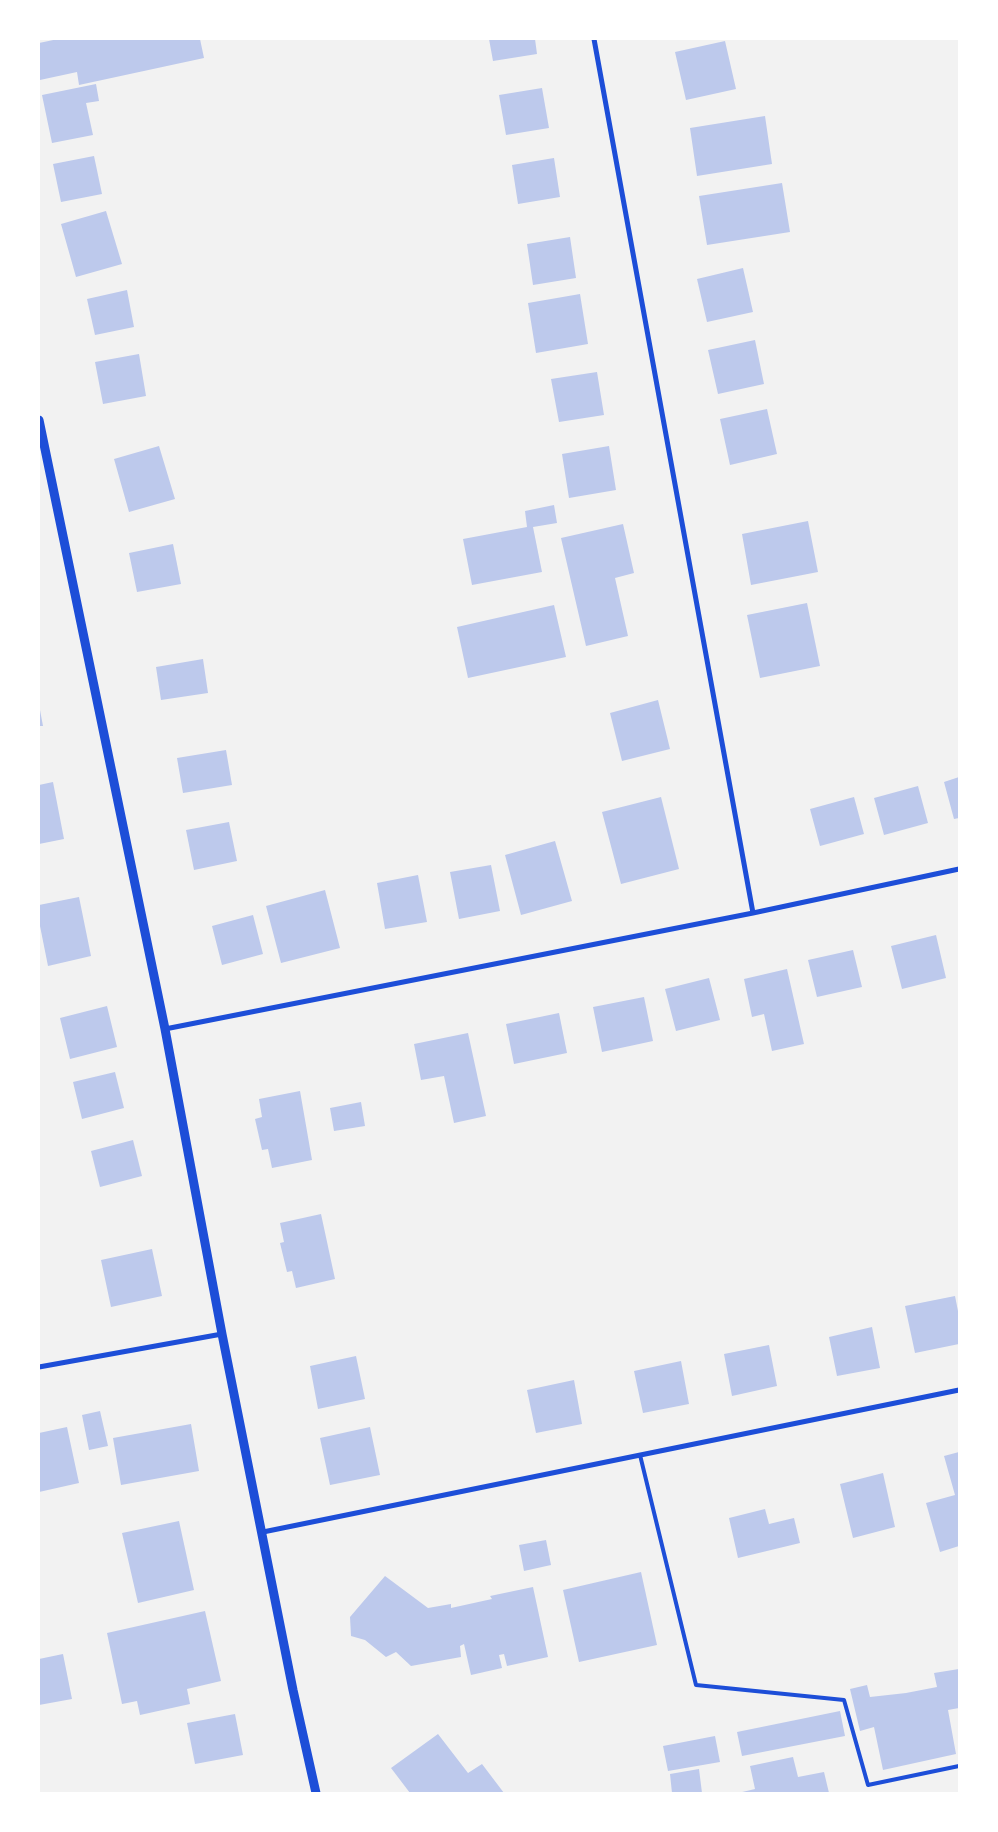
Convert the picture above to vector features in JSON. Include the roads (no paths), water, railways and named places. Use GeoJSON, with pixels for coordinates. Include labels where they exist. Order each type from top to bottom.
{"type":"FeatureCollection","features":[{"type":"Feature","properties":{"kind":"street"},"geometry":{"type":"LineString","coordinates":[[594,39],[753,913]]}},
{"type":"Feature","properties":{"kind":"street"},"geometry":{"type":"LineString","coordinates":[[39,420],[164,1029],[222,1334],[316,1793]]}},
{"type":"Feature","properties":{"kind":"street"},"geometry":{"type":"LineString","coordinates":[[164,1029],[753,913],[959,869]]}},
{"type":"Feature","properties":{"kind":"street"},"geometry":{"type":"LineString","coordinates":[[39,1367],[222,1334]]}},
{"type":"Feature","properties":{"kind":"street"},"geometry":{"type":"LineString","coordinates":[[262,1532],[959,1390]]}},
{"type":"Feature","properties":{"kind":"lane"},"geometry":{"type":"LineString","coordinates":[[640,1455],[696,1685],[844,1700],[868,1785],[959,1766]]}}]}
